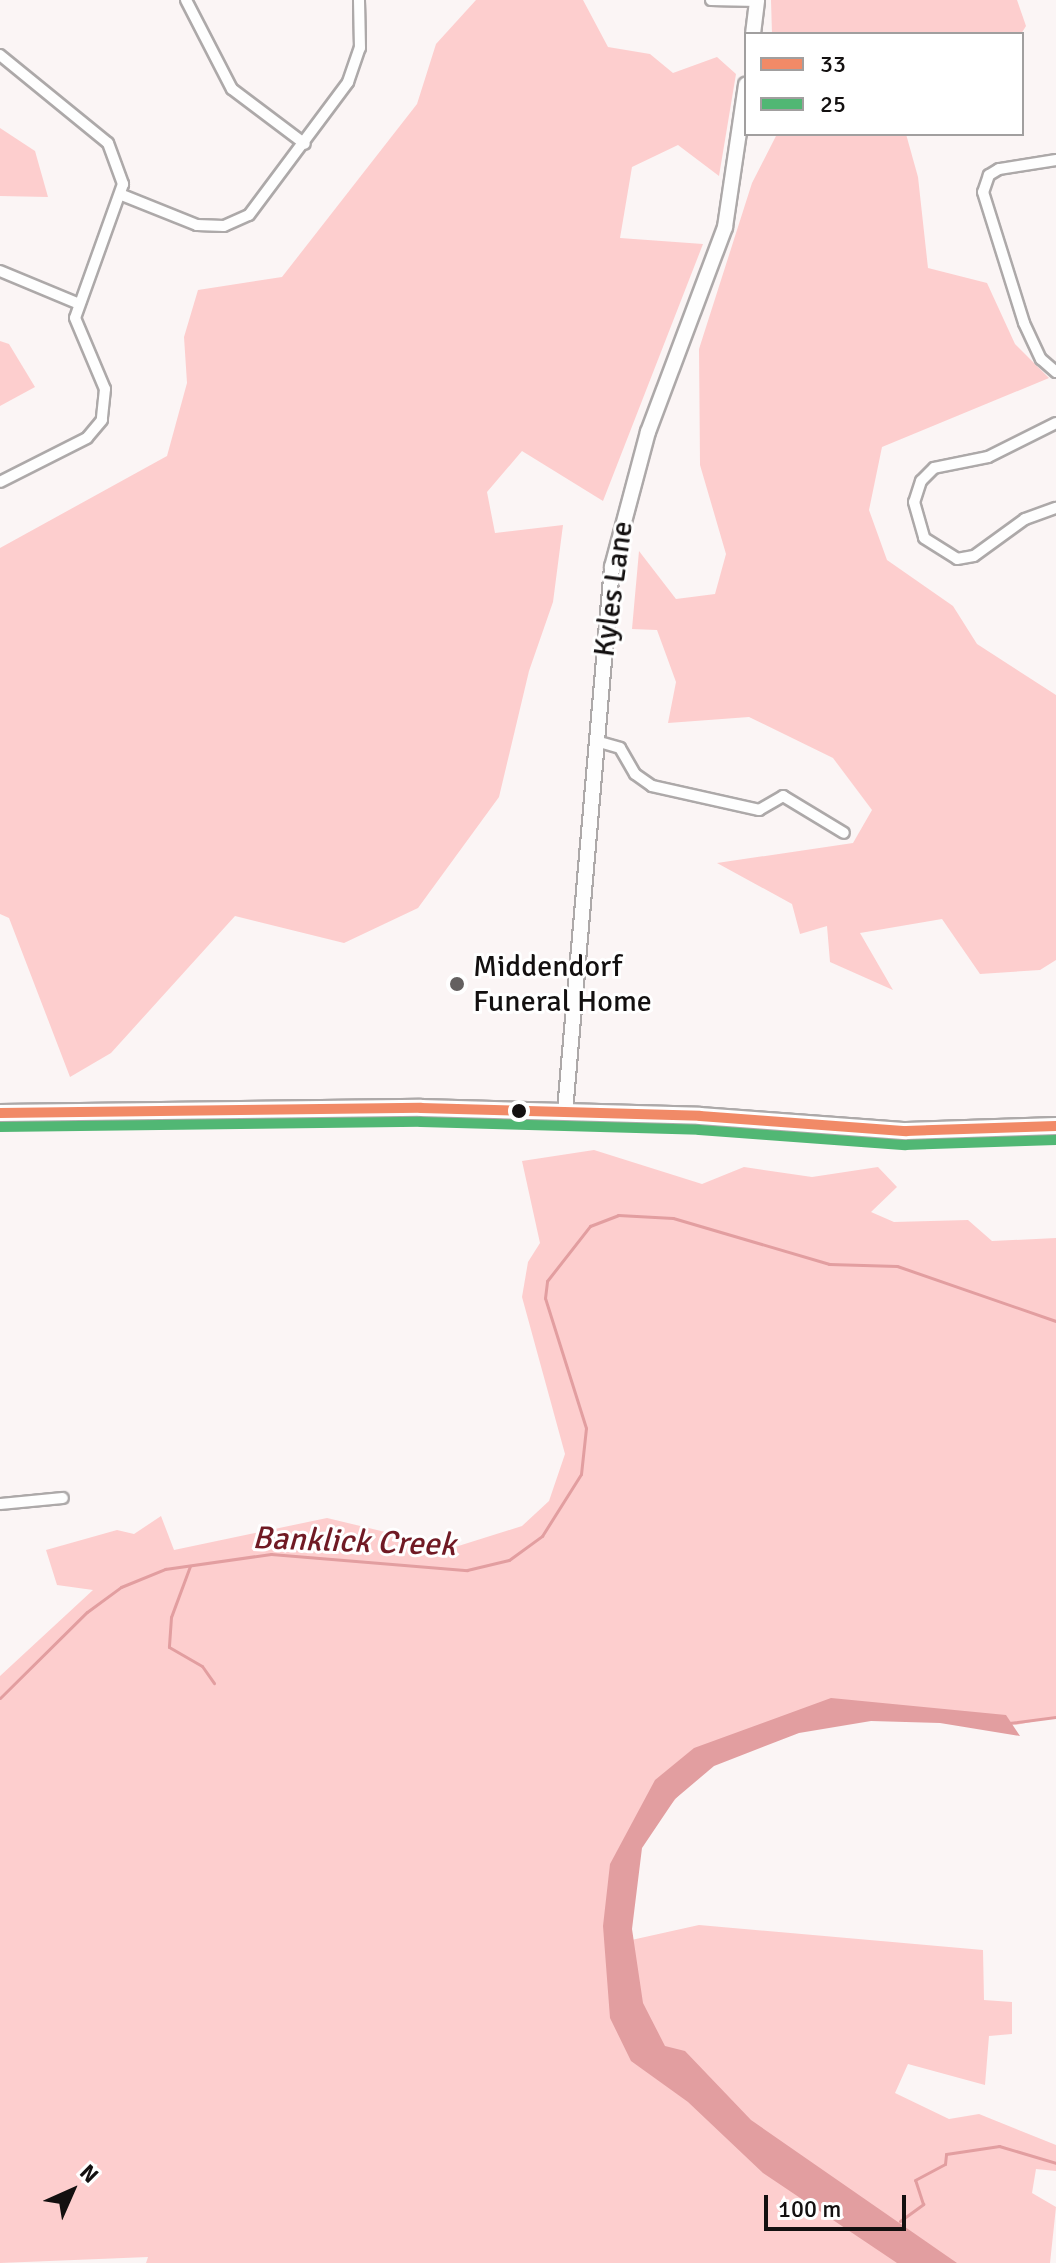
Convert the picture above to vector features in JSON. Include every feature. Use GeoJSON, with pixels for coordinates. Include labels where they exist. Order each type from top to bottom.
{"type":"FeatureCollection","features":[{"type":"Feature","properties":{"kind":"main road"},"geometry":{"type":"LineString","coordinates":[[753,32],[757,1]]}},
{"type":"Feature","properties":{"kind":"main road","name":"Kyles Lane"},"geometry":{"type":"LineString","coordinates":[[565,1111],[596,741],[619,531],[725,227],[744,99]]}},
{"type":"Feature","properties":{"kind":"main road"},"geometry":{"type":"LineString","coordinates":[[0,1113],[565,1111],[906,1131],[1056,1126]]}},
{"type":"Feature","properties":{"kind":"street"},"geometry":{"type":"LineString","coordinates":[[186,0],[232,89],[305,144]]}},
{"type":"Feature","properties":{"kind":"street"},"geometry":{"type":"LineString","coordinates":[[122,195],[197,225],[224,226],[258,208],[353,72],[361,35],[359,0]]}},
{"type":"Feature","properties":{"kind":"street"},"geometry":{"type":"LineString","coordinates":[[711,0],[757,1]]}},
{"type":"Feature","properties":{"kind":"street"},"geometry":{"type":"LineString","coordinates":[[0,55],[108,143],[122,168],[122,195],[77,303],[76,332],[105,389],[102,420],[87,438],[0,482]]}},
{"type":"Feature","properties":{"kind":"street"},"geometry":{"type":"LineString","coordinates":[[1056,160],[999,169],[989,175],[983,192],[1024,323],[1041,359],[1056,372]]}},
{"type":"Feature","properties":{"kind":"street"},"geometry":{"type":"LineString","coordinates":[[0,271],[77,303]]}},
{"type":"Feature","properties":{"kind":"street"},"geometry":{"type":"LineString","coordinates":[[1056,423],[988,457],[934,468],[921,481],[914,502],[924,538],[957,559],[974,556],[1025,519],[1056,508]]}},
{"type":"Feature","properties":{"kind":"street"},"geometry":{"type":"LineString","coordinates":[[596,741],[620,748],[635,774],[652,786],[759,810],[783,796],[844,833]]}},
{"type":"Feature","properties":{"kind":"street"},"geometry":{"type":"LineString","coordinates":[[0,1503],[63,1498]]}},
{"type":"Feature","properties":{"kind":"shaded area"},"geometry":{"type":"Polygon","coordinates":[[[476,0],[583,0],[608,47],[650,54],[673,73],[717,57],[736,74],[719,176],[678,145],[632,167],[620,238],[703,244],[603,501],[522,451],[487,492],[495,533],[563,525],[553,602],[529,671],[499,797],[418,908],[344,943],[235,916],[111,1053],[70,1077],[9,918],[0,914],[0,548],[167,456],[187,383],[184,337],[198,290],[282,277],[417,104],[436,44],[476,0]]]}},
{"type":"Feature","properties":{"kind":"shaded area"},"geometry":{"type":"Polygon","coordinates":[[[771,0],[1017,0],[1026,26],[1022,32],[772,32],[771,0]]]}},
{"type":"Feature","properties":{"kind":"shaded area"},"geometry":{"type":"Polygon","coordinates":[[[0,128],[35,151],[48,197],[0,196],[0,128]]]}},
{"type":"Feature","properties":{"kind":"shaded area"},"geometry":{"type":"Polygon","coordinates":[[[776,136],[907,136],[918,177],[928,268],[987,283],[1015,344],[1049,378],[882,447],[869,510],[887,560],[953,606],[977,644],[1056,695],[1056,960],[1040,970],[980,974],[942,919],[860,933],[893,990],[830,962],[827,926],[800,934],[792,904],[717,863],[853,843],[872,810],[833,758],[749,717],[668,723],[676,682],[657,630],[632,629],[639,551],[676,599],[715,594],[726,554],[700,465],[699,349],[752,183],[776,136]]]}},
{"type":"Feature","properties":{"kind":"shaded area"},"geometry":{"type":"Polygon","coordinates":[[[0,341],[9,344],[35,387],[0,406],[0,341]]]}},
{"type":"Feature","properties":{"kind":"shaded area"},"geometry":{"type":"Polygon","coordinates":[[[594,1150],[702,1184],[744,1167],[812,1177],[878,1167],[897,1187],[871,1212],[894,1222],[968,1220],[992,1241],[1056,1238],[1056,1717],[1016,1725],[966,1716],[839,1714],[713,1755],[633,1849],[618,1943],[699,1925],[983,1950],[984,2000],[1012,2002],[1012,2034],[989,2036],[985,2085],[908,2064],[895,2093],[949,2119],[979,2114],[1056,2145],[1056,2171],[1036,2169],[1032,2193],[1056,2207],[1050,2263],[146,2263],[148,2257],[0,2263],[0,1676],[93,1590],[57,1585],[46,1550],[117,1530],[134,1534],[161,1516],[174,1550],[327,1518],[452,1548],[522,1526],[549,1501],[565,1454],[522,1297],[528,1262],[540,1243],[522,1161],[594,1150]]]}},
{"type":"Feature","properties":{"kind":"shaded area"},"geometry":{"type":"Polygon","coordinates":[[[831,1698],[1006,1715],[1020,1736],[940,1723],[871,1721],[799,1733],[714,1766],[675,1799],[642,1848],[632,1929],[643,2003],[665,2046],[685,2051],[751,2120],[957,2263],[897,2263],[763,2173],[688,2102],[631,2061],[610,2018],[603,1926],[610,1864],[655,1780],[694,1748],[831,1698]]]}},
{"type":"Feature","properties":{"kind":"waterway","name":"Banklick Creek"},"geometry":{"type":"LineString","coordinates":[[0,1698],[87,1612],[121,1587],[165,1569],[271,1554],[467,1570],[509,1560],[542,1536],[581,1474],[586,1428],[545,1298],[547,1281],[590,1226],[618,1215],[673,1218],[829,1264],[897,1266],[1056,1321]]}},
{"type":"Feature","properties":{"kind":"waterway"},"geometry":{"type":"LineString","coordinates":[[190,1566],[171,1617],[169,1647],[202,1666],[214,1683]]}},
{"type":"Feature","properties":{"kind":"waterway","name":"Banklick Creek"},"geometry":{"type":"LineString","coordinates":[[1009,1723],[1056,1717]]}},
{"type":"Feature","properties":{"kind":"waterway"},"geometry":{"type":"LineString","coordinates":[[900,2221],[923,2204],[915,2180],[945,2164],[946,2154],[999,2146],[1056,2163]]}},
{"type":"Feature","properties":{"kind":"transit line","name":"33"},"geometry":{"type":"LineString","coordinates":[[0,1113],[421,1108],[700,1116],[906,1131],[1056,1126]]}},
{"type":"Feature","properties":{"kind":"transit line","name":"25"},"geometry":{"type":"LineString","coordinates":[[0,1127],[421,1122],[699,1130],[905,1145],[1056,1140]]}},
{"type":"Feature","properties":{"kind":"place","name":"Middendorf Funeral Home"},"geometry":{"type":"Point","coordinates":[457,984]}}]}
